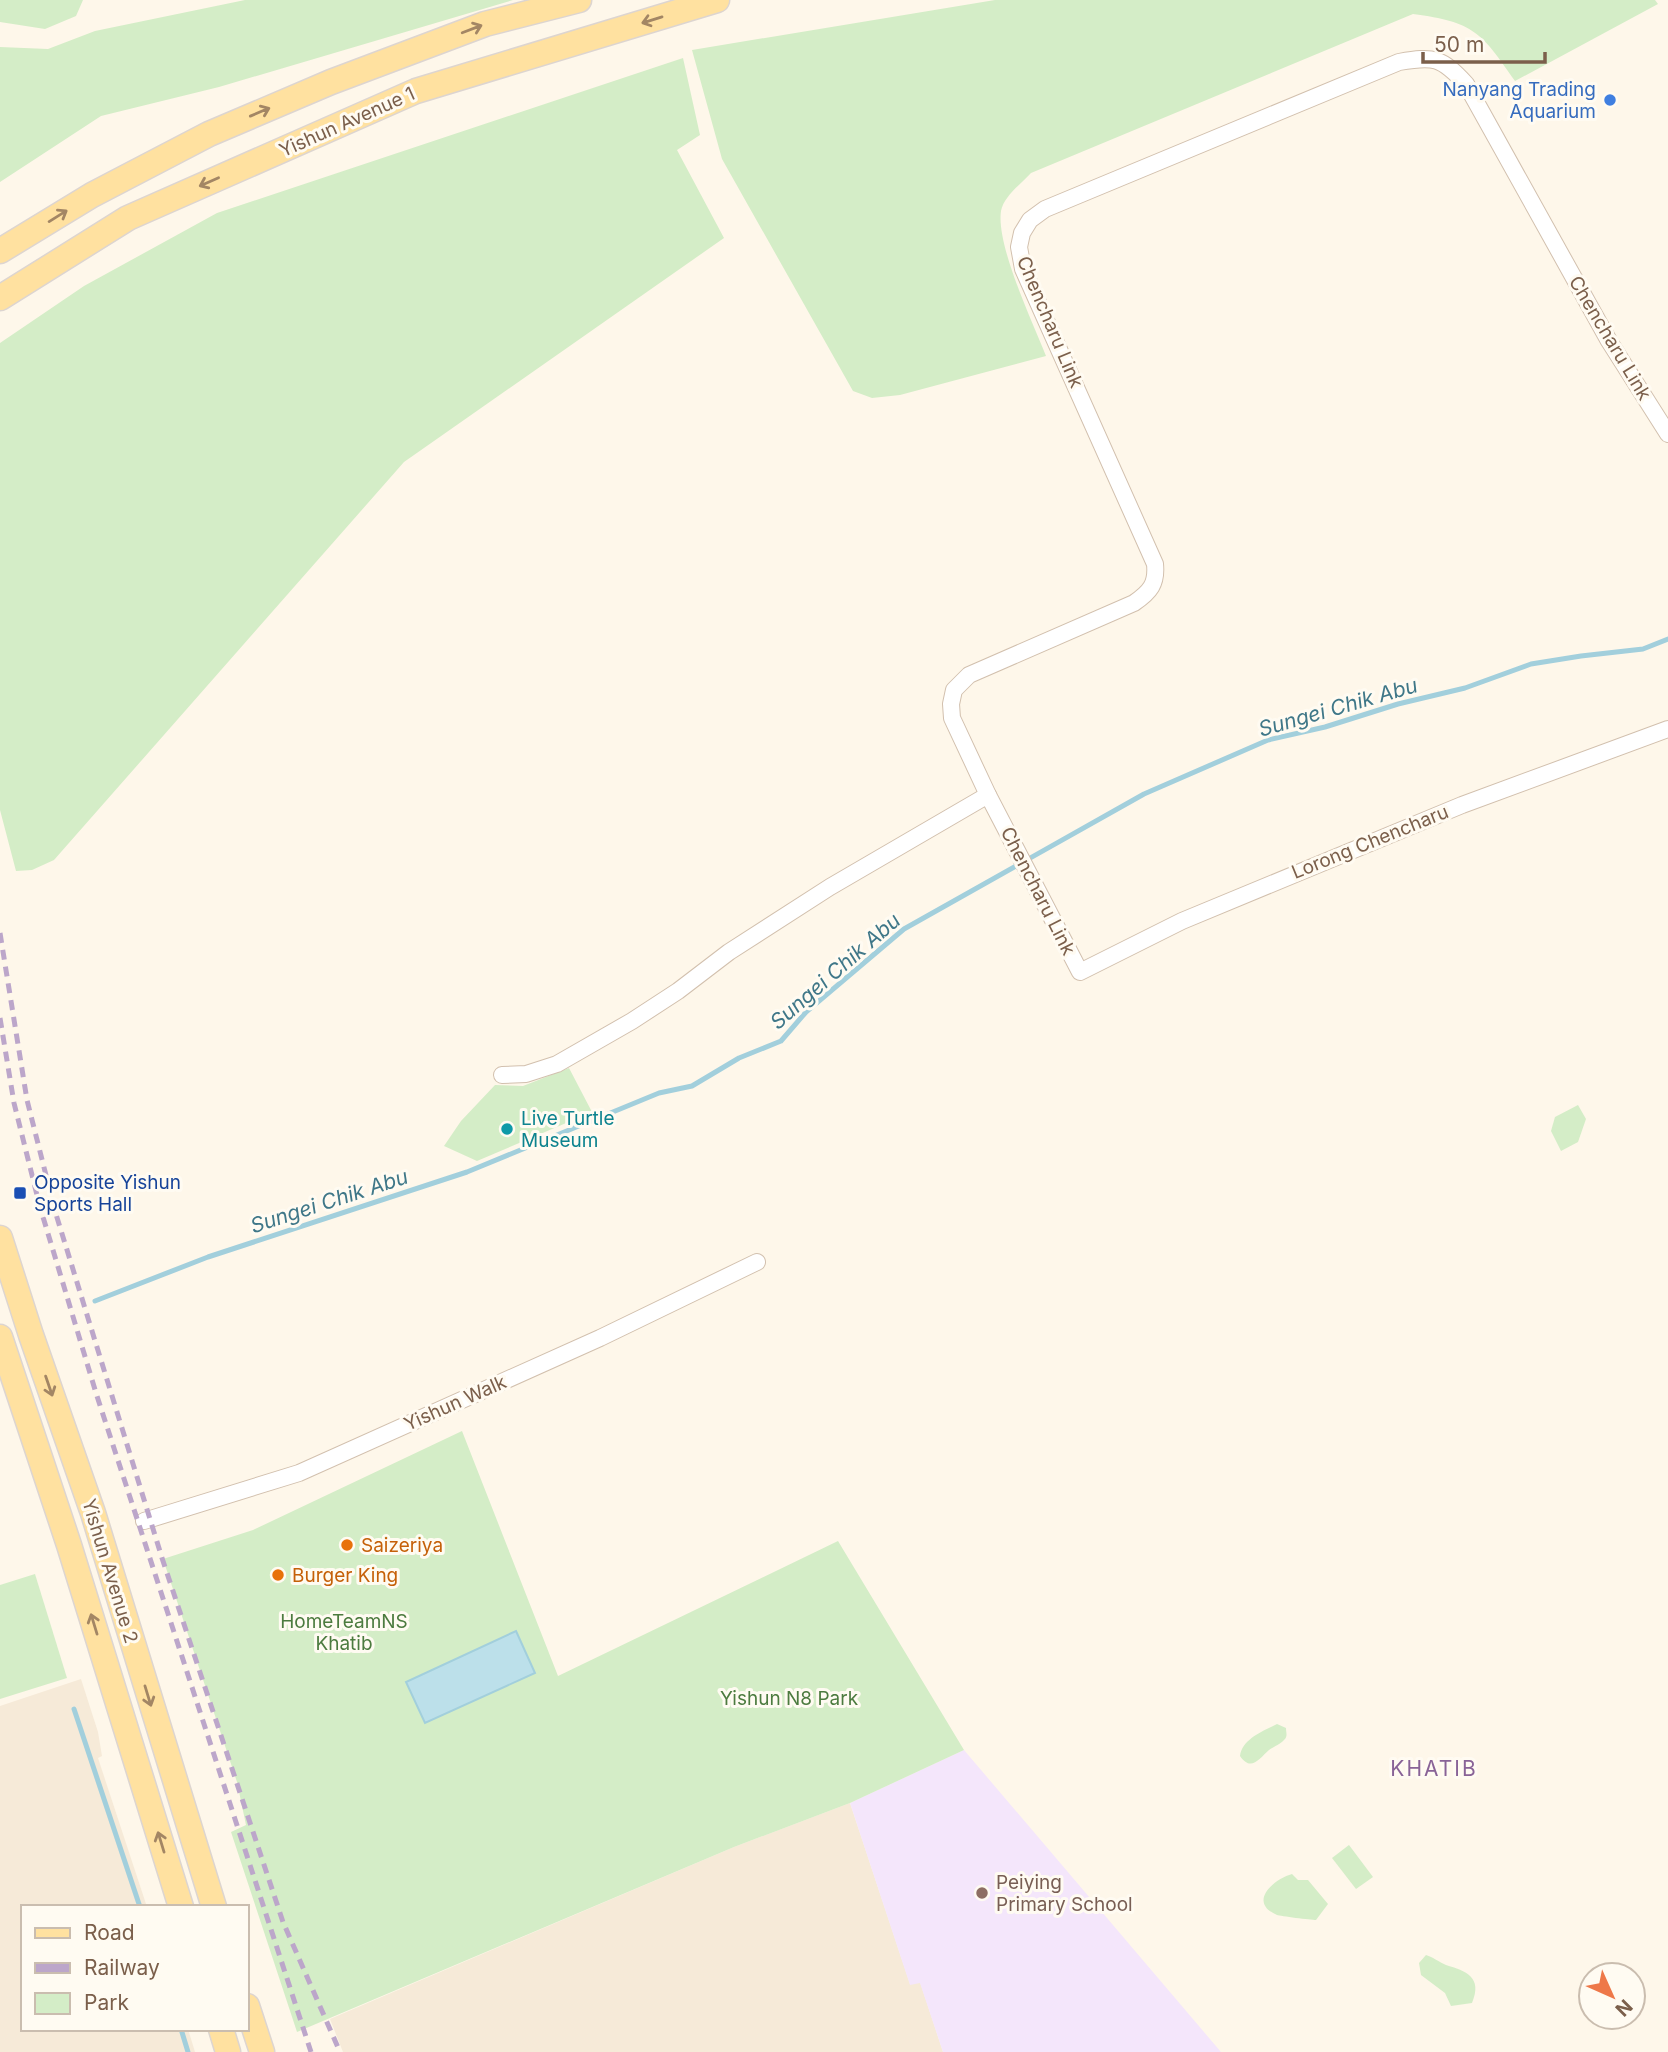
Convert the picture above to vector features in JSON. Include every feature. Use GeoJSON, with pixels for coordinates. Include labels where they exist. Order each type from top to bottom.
{"type":"FeatureCollection","features":[{"type":"Feature","properties":{"kind":"main road","name":"Yishun Avenue 1"},"geometry":{"type":"LineString","coordinates":[[0,251],[92,195],[209,134],[331,82],[485,24],[579,0]]}},
{"type":"Feature","properties":{"kind":"main road","name":"Yishun Avenue 1"},"geometry":{"type":"LineString","coordinates":[[0,298],[128,218],[416,91],[717,0]]}},
{"type":"Feature","properties":{"kind":"main road","name":"Yishun Avenue 2"},"geometry":{"type":"LineString","coordinates":[[0,1238],[93,1513],[213,1905]]}},
{"type":"Feature","properties":{"kind":"main road","name":"Yishun Avenue 2"},"geometry":{"type":"LineString","coordinates":[[0,1337],[69,1545],[180,1905]]}},
{"type":"Feature","properties":{"kind":"main road"},"geometry":{"type":"LineString","coordinates":[[248,2011],[258,2046]]}},
{"type":"Feature","properties":{"kind":"street","name":"Chencharu Link"},"geometry":{"type":"LineString","coordinates":[[1080,972],[988,795],[952,718],[951,704],[954,690],[969,675],[1134,603],[1153,586],[1156,575],[1149,552],[1023,269],[1019,247],[1022,233],[1030,220],[1045,209],[1399,62],[1427,58],[1442,62],[1466,84],[1609,341],[1668,434]]}},
{"type":"Feature","properties":{"kind":"street","name":"Lorong Chencharu"},"geometry":{"type":"LineString","coordinates":[[1080,972],[1182,921],[1462,805],[1668,729]]}},
{"type":"Feature","properties":{"kind":"street"},"geometry":{"type":"LineString","coordinates":[[502,1075],[526,1074],[557,1064],[632,1021],[678,991],[729,952],[830,887],[988,795]]}},
{"type":"Feature","properties":{"kind":"street","name":"Yishun Walk"},"geometry":{"type":"LineString","coordinates":[[144,1521],[299,1473],[600,1338],[757,1262]]}},
{"type":"Feature","properties":{"kind":"shaded area"},"geometry":{"type":"Polygon","coordinates":[[[81,1679],[98,1732],[102,1756],[98,1758],[146,1905],[21,1905],[21,2031],[189,2031],[195,2052],[0,2052],[0,1706],[81,1679]]]}},
{"type":"Feature","properties":{"kind":"shaded area","name":"Peiying Primary School"},"geometry":{"type":"Polygon","coordinates":[[[964,1750],[1221,2052],[943,2052],[920,1983],[910,1985],[850,1803],[964,1750]]]}},
{"type":"Feature","properties":{"kind":"shaded area"},"geometry":{"type":"Polygon","coordinates":[[[850,1803],[910,1984],[920,1982],[943,2052],[343,2052],[330,2019],[734,1847],[850,1803]]]}},
{"type":"Feature","properties":{"kind":"green space"},"geometry":{"type":"Polygon","coordinates":[[[0,0],[83,0],[76,16],[45,29],[0,22],[0,0]]]}},
{"type":"Feature","properties":{"kind":"green space"},"geometry":{"type":"Polygon","coordinates":[[[245,0],[513,0],[219,87],[101,116],[0,182],[0,47],[48,49],[95,31],[245,0]]]}},
{"type":"Feature","properties":{"kind":"green space"},"geometry":{"type":"Polygon","coordinates":[[[995,0],[1655,0],[1658,4],[1515,81],[1484,40],[1474,32],[1450,21],[1413,14],[1031,173],[1006,200],[1001,211],[1001,226],[1009,263],[1046,356],[900,395],[872,398],[853,391],[722,159],[692,50],[995,0]]]}},
{"type":"Feature","properties":{"kind":"green space"},"geometry":{"type":"Polygon","coordinates":[[[683,58],[700,135],[677,150],[724,238],[404,462],[54,860],[32,870],[16,871],[0,810],[0,343],[84,286],[217,213],[683,58]]]}},
{"type":"Feature","properties":{"kind":"green space","name":"Live Turtle Museum"},"geometry":{"type":"Polygon","coordinates":[[[569,1068],[592,1112],[477,1161],[444,1146],[461,1121],[495,1085],[523,1086],[569,1068]]]}},
{"type":"Feature","properties":{"kind":"green space"},"geometry":{"type":"Polygon","coordinates":[[[1578,1105],[1586,1119],[1578,1142],[1561,1151],[1551,1131],[1555,1117],[1578,1105]]]}},
{"type":"Feature","properties":{"kind":"green space","name":"Yishun N8 Park"},"geometry":{"type":"Polygon","coordinates":[[[462,1431],[558,1676],[838,1541],[964,1750],[850,1803],[734,1847],[297,2032],[231,1832],[246,1825],[237,1782],[163,1559],[253,1530],[462,1431]]]}},
{"type":"Feature","properties":{"kind":"green space"},"geometry":{"type":"Polygon","coordinates":[[[35,1574],[67,1678],[0,1699],[0,1585],[35,1574]]]}},
{"type":"Feature","properties":{"kind":"green space"},"geometry":{"type":"Polygon","coordinates":[[[1277,1724],[1286,1728],[1284,1740],[1255,1762],[1251,1764],[1244,1761],[1240,1756],[1245,1745],[1254,1736],[1277,1724]]]}},
{"type":"Feature","properties":{"kind":"green space"},"geometry":{"type":"Polygon","coordinates":[[[1349,1845],[1373,1877],[1356,1889],[1332,1858],[1349,1845]]]}},
{"type":"Feature","properties":{"kind":"green space"},"geometry":{"type":"Polygon","coordinates":[[[1292,1874],[1298,1880],[1308,1880],[1328,1904],[1316,1920],[1277,1915],[1264,1904],[1266,1892],[1271,1886],[1292,1874]]]}},
{"type":"Feature","properties":{"kind":"green space"},"geometry":{"type":"Polygon","coordinates":[[[1426,1955],[1471,1977],[1475,1987],[1472,2003],[1451,2006],[1445,1993],[1421,1975],[1419,1963],[1426,1955]]]}},
{"type":"Feature","properties":{"kind":"water"},"geometry":{"type":"Polygon","coordinates":[[[516,1631],[535,1673],[425,1723],[406,1682],[516,1631]]]}},
{"type":"Feature","properties":{"kind":"waterway","name":"Sungei Chik Abu"},"geometry":{"type":"LineString","coordinates":[[95,1301],[208,1257],[467,1172],[659,1093],[692,1086],[739,1058],[781,1041],[806,1012],[904,929],[1144,794],[1268,740],[1465,688],[1531,664],[1643,649],[1668,639]]}},
{"type":"Feature","properties":{"kind":"waterway"},"geometry":{"type":"LineString","coordinates":[[74,1709],[139,1905]]}},
{"type":"Feature","properties":{"kind":"waterway"},"geometry":{"type":"LineString","coordinates":[[182,2031],[188,2052]]}},
{"type":"Feature","properties":{"kind":"railway"},"geometry":{"type":"LineString","coordinates":[[0,933],[27,1100],[55,1211],[162,1558],[283,1922],[340,2052]]}},
{"type":"Feature","properties":{"kind":"railway"},"geometry":{"type":"LineString","coordinates":[[0,1018],[14,1103],[40,1207],[96,1393],[311,2052]]}},
{"type":"Feature","properties":{"kind":"place","name":"Nanyang Trading Aquarium"},"geometry":{"type":"Point","coordinates":[1610,100]}},
{"type":"Feature","properties":{"kind":"place","name":"Live Turtle Museum"},"geometry":{"type":"Point","coordinates":[507,1129]}},
{"type":"Feature","properties":{"kind":"place","name":"Opposite Yishun Sports Hall"},"geometry":{"type":"Point","coordinates":[20,1193]}},
{"type":"Feature","properties":{"kind":"place","name":"Saizeriya"},"geometry":{"type":"Point","coordinates":[347,1545]}},
{"type":"Feature","properties":{"kind":"place","name":"Burger King"},"geometry":{"type":"Point","coordinates":[278,1575]}},
{"type":"Feature","properties":{"kind":"place","name":"Peiying Primary School"},"geometry":{"type":"Point","coordinates":[982,1893]}},
{"type":"Feature","properties":{"kind":"district","name":"KHATIB"},"geometry":{"type":"Point","coordinates":[1434,1768]}},
{"type":"Feature","properties":{"kind":"park label","name":"HomeTeamNS Khatib"},"geometry":{"type":"Point","coordinates":[344,1632]}}]}
